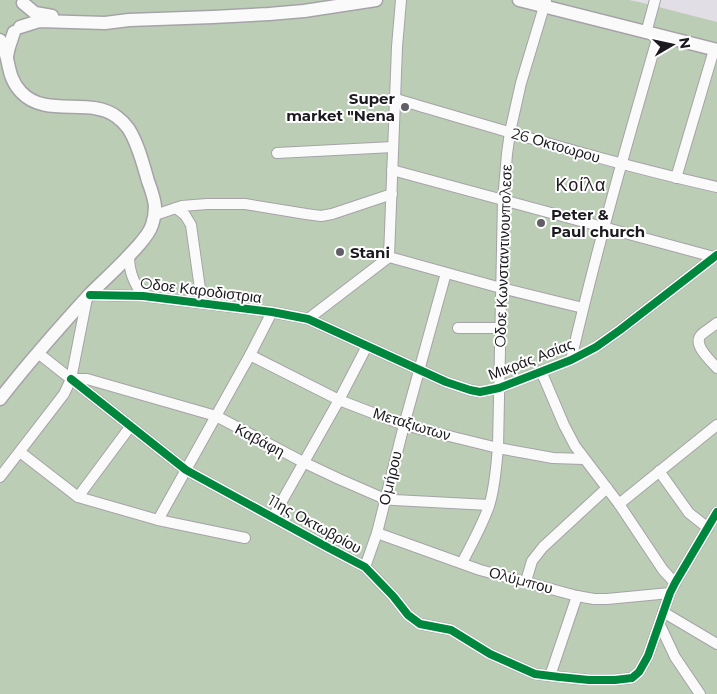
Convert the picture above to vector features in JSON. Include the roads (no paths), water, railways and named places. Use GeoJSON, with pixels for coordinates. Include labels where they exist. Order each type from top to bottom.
{"type":"FeatureCollection","features":[{"type":"Feature","properties":{"kind":"main road"},"geometry":{"type":"LineString","coordinates":[[0,36],[9,35],[39,22],[105,23],[129,20],[213,17],[304,11],[376,0]]}},
{"type":"Feature","properties":{"kind":"main road"},"geometry":{"type":"LineString","coordinates":[[519,0],[545,3],[715,50]]}},
{"type":"Feature","properties":{"kind":"main road"},"geometry":{"type":"LineString","coordinates":[[22,2],[35,13],[49,16],[129,20]]}},
{"type":"Feature","properties":{"kind":"main road"},"geometry":{"type":"LineString","coordinates":[[7,56],[9,47],[25,16],[22,2]]}},
{"type":"Feature","properties":{"kind":"main road"},"geometry":{"type":"LineString","coordinates":[[0,40],[7,56],[12,79],[27,97],[49,106],[104,110],[116,115],[124,122],[134,139],[146,174],[154,198],[155,215],[146,236],[89,296],[1,397]]}},
{"type":"Feature","properties":{"kind":"street"},"geometry":{"type":"LineString","coordinates":[[390,257],[397,47],[401,0]]}},
{"type":"Feature","properties":{"kind":"street"},"geometry":{"type":"LineString","coordinates":[[571,360],[652,34],[655,0]]}},
{"type":"Feature","properties":{"kind":"street","name":"Oδοε Κωνσταντινουπολεσε"},"geometry":{"type":"LineString","coordinates":[[462,563],[484,518],[494,484],[498,448],[504,200],[510,132],[521,83],[545,3]]}},
{"type":"Feature","properties":{"kind":"street"},"geometry":{"type":"LineString","coordinates":[[676,178],[715,50]]}},
{"type":"Feature","properties":{"kind":"street","name":"26 Οκτοωρου"},"geometry":{"type":"LineString","coordinates":[[396,99],[621,163],[717,187]]}},
{"type":"Feature","properties":{"kind":"street"},"geometry":{"type":"LineString","coordinates":[[277,153],[393,147]]}},
{"type":"Feature","properties":{"kind":"street"},"geometry":{"type":"LineString","coordinates":[[392,170],[715,256]]}},
{"type":"Feature","properties":{"kind":"street"},"geometry":{"type":"LineString","coordinates":[[155,215],[176,208],[207,204],[245,204],[321,216],[392,194]]}},
{"type":"Feature","properties":{"kind":"street"},"geometry":{"type":"LineString","coordinates":[[176,208],[185,215],[191,225],[202,303]]}},
{"type":"Feature","properties":{"kind":"street","name":"Oδοε Καροδιστρια"},"geometry":{"type":"LineString","coordinates":[[129,256],[132,278],[143,296]]}},
{"type":"Feature","properties":{"kind":"street","name":"Μικράς Ασίας"},"geometry":{"type":"LineString","coordinates":[[308,319],[452,384],[480,392],[499,388],[541,372],[596,347],[715,256]]}},
{"type":"Feature","properties":{"kind":"street"},"geometry":{"type":"LineString","coordinates":[[390,257],[501,288],[583,308]]}},
{"type":"Feature","properties":{"kind":"street"},"geometry":{"type":"LineString","coordinates":[[308,319],[390,257]]}},
{"type":"Feature","properties":{"kind":"street","name":"Ομήρου"},"geometry":{"type":"LineString","coordinates":[[365,567],[377,533],[404,425],[446,273]]}},
{"type":"Feature","properties":{"kind":"street"},"geometry":{"type":"LineString","coordinates":[[0,476],[64,394],[71,379],[89,296]]}},
{"type":"Feature","properties":{"kind":"street","name":"Oδοε Καροδιστρια"},"geometry":{"type":"LineString","coordinates":[[89,296],[143,296],[272,312],[308,319]]}},
{"type":"Feature","properties":{"kind":"street"},"geometry":{"type":"LineString","coordinates":[[158,520],[272,312]]}},
{"type":"Feature","properties":{"kind":"street"},"geometry":{"type":"LineString","coordinates":[[717,323],[700,336],[698,344],[717,368]]}},
{"type":"Feature","properties":{"kind":"street"},"geometry":{"type":"LineString","coordinates":[[458,328],[500,328]]}},
{"type":"Feature","properties":{"kind":"street"},"geometry":{"type":"LineString","coordinates":[[273,517],[367,346]]}},
{"type":"Feature","properties":{"kind":"street"},"geometry":{"type":"LineString","coordinates":[[38,353],[71,379]]}},
{"type":"Feature","properties":{"kind":"street","name":"Μεταξιωτων"},"geometry":{"type":"LineString","coordinates":[[250,354],[339,400],[404,425],[498,448],[554,458],[584,459]]}},
{"type":"Feature","properties":{"kind":"street"},"geometry":{"type":"LineString","coordinates":[[541,372],[575,446],[620,504],[663,570],[672,588]]}},
{"type":"Feature","properties":{"kind":"street","name":"Καβάφη"},"geometry":{"type":"LineString","coordinates":[[71,379],[87,379],[216,416],[303,462],[385,499],[489,505]]}},
{"type":"Feature","properties":{"kind":"street","name":"11ης Οκτωβρίου"},"geometry":{"type":"LineString","coordinates":[[71,379],[186,470],[365,567],[408,615],[420,624],[451,630],[501,660],[535,674],[590,680],[627,680],[636,676],[648,656],[672,588],[717,512]]}},
{"type":"Feature","properties":{"kind":"street"},"geometry":{"type":"LineString","coordinates":[[620,504],[717,425]]}},
{"type":"Feature","properties":{"kind":"street"},"geometry":{"type":"LineString","coordinates":[[78,497],[130,427]]}},
{"type":"Feature","properties":{"kind":"street"},"geometry":{"type":"LineString","coordinates":[[20,452],[78,497],[158,520],[245,538]]}},
{"type":"Feature","properties":{"kind":"street"},"geometry":{"type":"LineString","coordinates":[[659,472],[689,513],[708,528]]}},
{"type":"Feature","properties":{"kind":"street"},"geometry":{"type":"LineString","coordinates":[[526,581],[529,568],[536,555],[607,488]]}},
{"type":"Feature","properties":{"kind":"street","name":"Ολύμπου"},"geometry":{"type":"LineString","coordinates":[[377,533],[480,570],[577,596],[607,599],[672,588]]}},
{"type":"Feature","properties":{"kind":"street"},"geometry":{"type":"LineString","coordinates":[[550,676],[577,596]]}},
{"type":"Feature","properties":{"kind":"street"},"geometry":{"type":"LineString","coordinates":[[663,612],[717,644]]}},
{"type":"Feature","properties":{"kind":"street"},"geometry":{"type":"LineString","coordinates":[[660,625],[675,657],[700,694]]}},
{"type":"Feature","properties":{"kind":"place","name":"Super market \"Nena"},"geometry":{"type":"Point","coordinates":[405,107]}},
{"type":"Feature","properties":{"kind":"place","name":"Peter & Paul church"},"geometry":{"type":"Point","coordinates":[541,223]}},
{"type":"Feature","properties":{"kind":"place","name":"Stani"},"geometry":{"type":"Point","coordinates":[340,252]}},
{"type":"Feature","properties":{"kind":"district","name":"Κοίλα"},"geometry":{"type":"Point","coordinates":[581,185]}}]}
